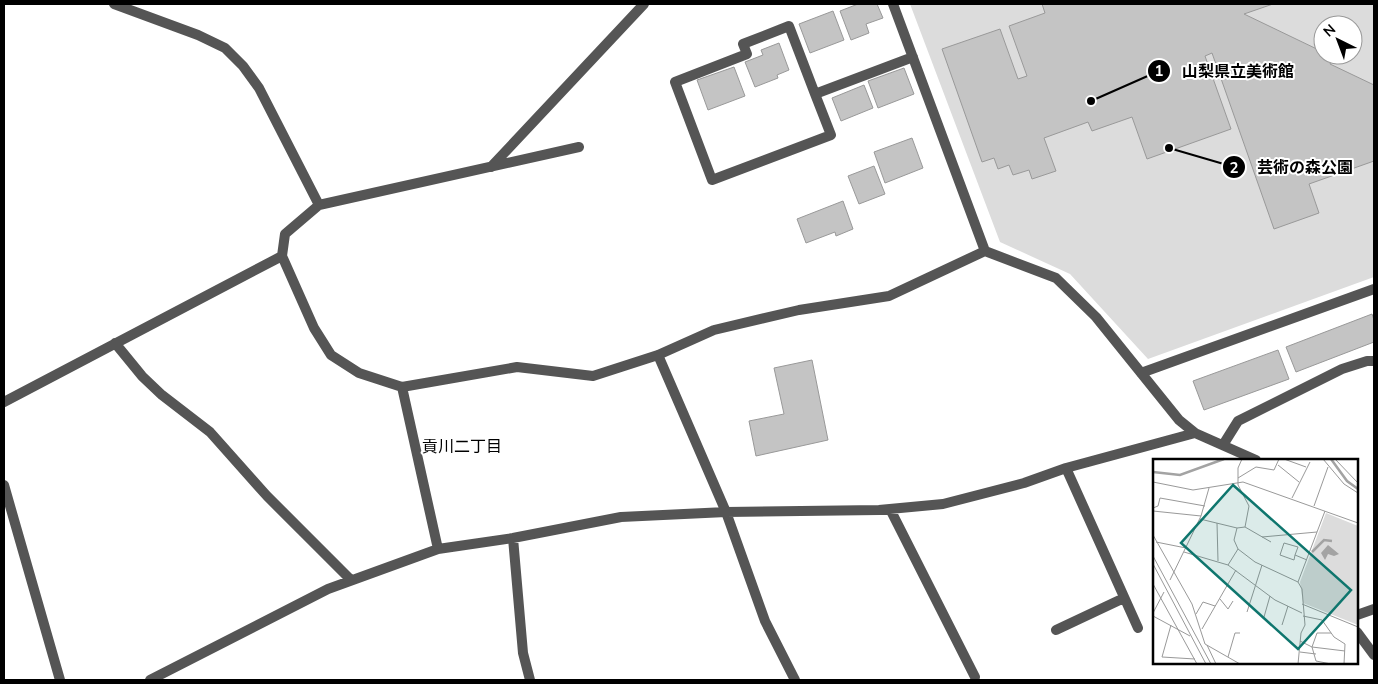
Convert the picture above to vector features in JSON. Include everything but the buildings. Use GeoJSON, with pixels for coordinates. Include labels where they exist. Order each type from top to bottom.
{"type":"FeatureCollection","features":[{"type":"Feature","properties":{"kind":"street"},"geometry":{"type":"LineString","coordinates":[[114,4],[198,35],[225,48],[243,66],[259,88],[319,205]]}},
{"type":"Feature","properties":{"kind":"street"},"geometry":{"type":"LineString","coordinates":[[491,167],[644,4]]}},
{"type":"Feature","properties":{"kind":"street"},"geometry":{"type":"LineString","coordinates":[[893,4],[986,251]]}},
{"type":"Feature","properties":{"kind":"street"},"geometry":{"type":"LineString","coordinates":[[789,26],[815,94],[831,135],[712,180],[675,82],[747,54],[743,44],[789,26]]}},
{"type":"Feature","properties":{"kind":"street"},"geometry":{"type":"LineString","coordinates":[[815,94],[913,57]]}},
{"type":"Feature","properties":{"kind":"street"},"geometry":{"type":"LineString","coordinates":[[580,147],[319,205],[285,234],[282,256],[314,328],[331,354],[359,373],[402,388],[517,367],[593,376],[658,355],[714,330],[798,310],[890,296],[986,251],[1056,278],[1096,317],[1180,420],[1195,434],[1223,444],[1254,459]]}},
{"type":"Feature","properties":{"kind":"street"},"geometry":{"type":"LineString","coordinates":[[4,402],[282,256]]}},
{"type":"Feature","properties":{"kind":"street"},"geometry":{"type":"LineString","coordinates":[[1141,373],[1374,289]]}},
{"type":"Feature","properties":{"kind":"street"},"geometry":{"type":"LineString","coordinates":[[115,343],[142,376],[162,395],[210,432],[267,496],[351,580]]}},
{"type":"Feature","properties":{"kind":"street"},"geometry":{"type":"LineString","coordinates":[[658,355],[726,512],[765,621],[795,680]]}},
{"type":"Feature","properties":{"kind":"street"},"geometry":{"type":"LineString","coordinates":[[1223,444],[1238,421],[1342,369],[1367,361],[1374,361]]}},
{"type":"Feature","properties":{"kind":"street"},"geometry":{"type":"LineString","coordinates":[[402,388],[438,549]]}},
{"type":"Feature","properties":{"kind":"street"},"geometry":{"type":"LineString","coordinates":[[150,680],[328,590],[438,549],[513,538],[620,517],[726,512],[890,509],[942,504],[1024,483],[1066,468],[1195,434]]}},
{"type":"Feature","properties":{"kind":"street"},"geometry":{"type":"LineString","coordinates":[[1066,468],[1138,628]]}},
{"type":"Feature","properties":{"kind":"street"},"geometry":{"type":"LineString","coordinates":[[4,485],[60,680]]}},
{"type":"Feature","properties":{"kind":"street"},"geometry":{"type":"LineString","coordinates":[[890,509],[975,677]]}},
{"type":"Feature","properties":{"kind":"street"},"geometry":{"type":"LineString","coordinates":[[513,538],[523,653],[530,680]]}},
{"type":"Feature","properties":{"kind":"street"},"geometry":{"type":"LineString","coordinates":[[1056,630],[1124,598]]}},
{"type":"Feature","properties":{"kind":"street"},"geometry":{"type":"LineString","coordinates":[[1358,615],[1374,609]]}},
{"type":"Feature","properties":{"kind":"street"},"geometry":{"type":"LineString","coordinates":[[1358,633],[1374,654]]}},
{"type":"Feature","properties":{"kind":"shaded area"},"geometry":{"type":"Polygon","coordinates":[[[910,4],[1374,4],[1374,277],[1148,359],[1070,274],[1000,242],[910,4]]]}},
{"type":"Feature","properties":{"kind":"place","name":"山梨県立美術館"},"geometry":{"type":"Point","coordinates":[1091,101]}},
{"type":"Feature","properties":{"kind":"place","name":"芸術の森公園"},"geometry":{"type":"Point","coordinates":[1169,148]}},
{"type":"Feature","properties":{"kind":"district","name":"貢川二丁目"},"geometry":{"type":"Point","coordinates":[462,446]}}]}
